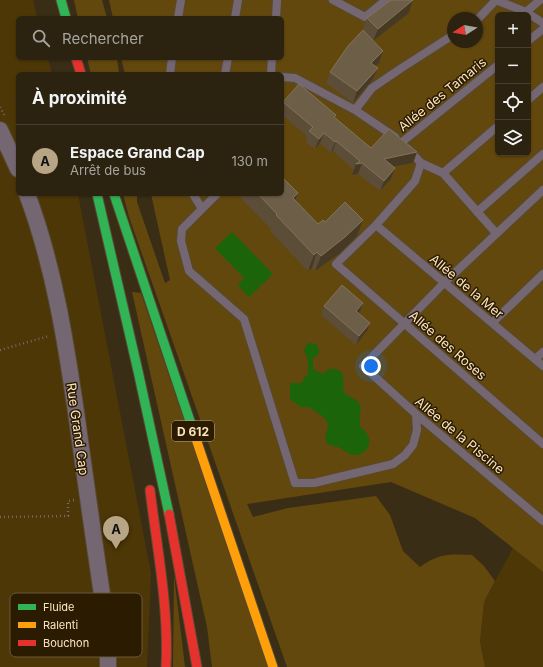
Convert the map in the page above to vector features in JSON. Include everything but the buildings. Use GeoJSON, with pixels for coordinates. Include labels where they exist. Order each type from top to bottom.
{"type":"FeatureCollection","features":[{"type":"Feature","properties":{"kind":"highway"},"geometry":{"type":"LineString","coordinates":[[52,0],[55,12]]}},
{"type":"Feature","properties":{"kind":"highway"},"geometry":{"type":"LineString","coordinates":[[61,0],[65,16]]}},
{"type":"Feature","properties":{"kind":"highway"},"geometry":{"type":"LineString","coordinates":[[77,60],[80,72]]}},
{"type":"Feature","properties":{"kind":"highway","name":"D 612"},"geometry":{"type":"LineString","coordinates":[[97,196],[170,522],[197,667]]}},
{"type":"Feature","properties":{"kind":"highway","name":"D 612"},"geometry":{"type":"LineString","coordinates":[[115,196],[273,667]]}},
{"type":"Feature","properties":{"kind":"highway","name":"D 612"},"geometry":{"type":"LineString","coordinates":[[104,225],[132,387]]}},
{"type":"Feature","properties":{"kind":"highway"},"geometry":{"type":"LineString","coordinates":[[148,479],[163,596],[167,646],[166,667]]}},
{"type":"Feature","properties":{"kind":"street"},"geometry":{"type":"LineString","coordinates":[[0,130],[16,166]]}},
{"type":"Feature","properties":{"kind":"street","name":"Rue Grand Cap"},"geometry":{"type":"LineString","coordinates":[[28,196],[35,214],[50,270],[63,332],[72,381],[102,593]]}},
{"type":"Feature","properties":{"kind":"lane"},"geometry":{"type":"LineString","coordinates":[[178,16],[181,0]]}},
{"type":"Feature","properties":{"kind":"lane"},"geometry":{"type":"LineString","coordinates":[[235,16],[238,0]]}},
{"type":"Feature","properties":{"kind":"lane"},"geometry":{"type":"LineString","coordinates":[[276,16],[277,0]]}},
{"type":"Feature","properties":{"kind":"lane"},"geometry":{"type":"LineString","coordinates":[[332,0],[365,17],[386,0]]}},
{"type":"Feature","properties":{"kind":"lane"},"geometry":{"type":"LineString","coordinates":[[483,14],[496,0],[526,12],[540,0]]}},
{"type":"Feature","properties":{"kind":"lane"},"geometry":{"type":"LineString","coordinates":[[531,15],[543,23]]}},
{"type":"Feature","properties":{"kind":"lane"},"geometry":{"type":"LineString","coordinates":[[531,39],[543,29]]}},
{"type":"Feature","properties":{"kind":"lane"},"geometry":{"type":"LineString","coordinates":[[355,110],[372,88],[447,39]]}},
{"type":"Feature","properties":{"kind":"lane"},"geometry":{"type":"LineString","coordinates":[[170,72],[172,60]]}},
{"type":"Feature","properties":{"kind":"lane"},"geometry":{"type":"LineString","coordinates":[[226,72],[228,60]]}},
{"type":"Feature","properties":{"kind":"lane"},"geometry":{"type":"LineString","coordinates":[[271,72],[272,60]]}},
{"type":"Feature","properties":{"kind":"lane","name":"Allée des Tamaris"},"geometry":{"type":"LineString","coordinates":[[402,142],[495,67]]}},
{"type":"Feature","properties":{"kind":"lane"},"geometry":{"type":"LineString","coordinates":[[284,77],[295,78],[355,110],[402,142],[421,163],[444,173],[496,233]]}},
{"type":"Feature","properties":{"kind":"lane"},"geometry":{"type":"LineString","coordinates":[[531,97],[543,87]]}},
{"type":"Feature","properties":{"kind":"lane"},"geometry":{"type":"LineString","coordinates":[[444,173],[495,129]]}},
{"type":"Feature","properties":{"kind":"lane"},"geometry":{"type":"LineString","coordinates":[[477,212],[543,154]]}},
{"type":"Feature","properties":{"kind":"lane"},"geometry":{"type":"LineString","coordinates":[[376,225],[415,181],[421,163]]}},
{"type":"Feature","properties":{"kind":"lane"},"geometry":{"type":"LineString","coordinates":[[404,324],[444,282],[543,190]]}},
{"type":"Feature","properties":{"kind":"lane"},"geometry":{"type":"LineString","coordinates":[[194,196],[202,209]]}},
{"type":"Feature","properties":{"kind":"lane"},"geometry":{"type":"LineString","coordinates":[[215,196],[182,229],[181,241],[189,271],[244,319],[295,483],[314,483],[393,464],[405,455],[413,445],[417,430],[416,414]]}},
{"type":"Feature","properties":{"kind":"lane","name":"Allée des Roses"},"geometry":{"type":"LineString","coordinates":[[376,225],[336,264],[543,444]]}},
{"type":"Feature","properties":{"kind":"lane","name":"Allée de la Mer"},"geometry":{"type":"LineString","coordinates":[[376,225],[543,366]]}},
{"type":"Feature","properties":{"kind":"lane"},"geometry":{"type":"LineString","coordinates":[[492,323],[543,274]]}},
{"type":"Feature","properties":{"kind":"lane","name":"Allée de la Piscine"},"geometry":{"type":"LineString","coordinates":[[404,324],[363,366],[416,414],[543,521]]}},
{"type":"Feature","properties":{"kind":"lane"},"geometry":{"type":"LineString","coordinates":[[535,359],[543,352]]}},
{"type":"Feature","properties":{"kind":"path"},"geometry":{"type":"LineString","coordinates":[[0,350],[63,332]]}},
{"type":"Feature","properties":{"kind":"shaded area"},"geometry":{"type":"Polygon","coordinates":[[[0,0],[33,0],[37,16],[16,16],[16,60],[48,60],[52,72],[16,72],[16,196],[78,196],[151,573],[147,667],[0,667],[0,0]]]}},
{"type":"Feature","properties":{"kind":"shaded area"},"geometry":{"type":"Polygon","coordinates":[[[74,0],[102,0],[106,16],[78,16],[74,0]]]}},
{"type":"Feature","properties":{"kind":"shaded area"},"geometry":{"type":"Polygon","coordinates":[[[109,0],[543,0],[543,572],[475,518],[391,482],[247,504],[253,517],[288,508],[376,496],[390,515],[403,551],[420,567],[433,559],[445,555],[472,555],[484,566],[495,581],[484,602],[480,642],[485,667],[287,667],[129,217],[124,196],[137,196],[137,202],[165,283],[170,280],[151,196],[284,196],[284,72],[124,72],[122,60],[284,60],[284,16],[113,16],[109,0]]]}},
{"type":"Feature","properties":{"kind":"shaded area"},"geometry":{"type":"Polygon","coordinates":[[[88,60],[117,60],[119,72],[90,72],[88,60]]]}},
{"type":"Feature","properties":{"kind":"shaded area"},"geometry":{"type":"Polygon","coordinates":[[[232,232],[273,274],[249,297],[238,285],[244,278],[215,248],[232,232]]]}},
{"type":"Feature","properties":{"kind":"shaded area"},"geometry":{"type":"Polygon","coordinates":[[[132,292],[141,293],[268,667],[212,667],[207,627],[132,292]]]}},
{"type":"Feature","properties":{"kind":"shaded area"},"geometry":{"type":"Polygon","coordinates":[[[307,344],[316,344],[319,349],[318,355],[313,358],[313,369],[323,374],[331,369],[335,369],[342,373],[345,394],[357,401],[359,404],[360,427],[365,430],[369,439],[368,448],[361,454],[353,455],[340,448],[329,445],[325,439],[328,426],[326,419],[311,408],[299,406],[290,399],[290,383],[302,383],[305,376],[308,375],[308,360],[304,351],[307,344]]]}},
{"type":"Feature","properties":{"kind":"shaded area"},"geometry":{"type":"Polygon","coordinates":[[[513,548],[543,572],[543,667],[485,667],[480,643],[484,602],[513,548]]]}},
{"type":"Feature","properties":{"kind":"shaded area"},"geometry":{"type":"Polygon","coordinates":[[[174,575],[185,667],[173,667],[174,575]]]}},
{"type":"Feature","properties":{"kind":"traffic: fast"},"geometry":{"type":"LineString","coordinates":[[61,0],[65,16]]}},
{"type":"Feature","properties":{"kind":"traffic: fast"},"geometry":{"type":"LineString","coordinates":[[97,196],[169,514]]}},
{"type":"Feature","properties":{"kind":"traffic: fast"},"geometry":{"type":"LineString","coordinates":[[115,196],[195,436]]}},
{"type":"Feature","properties":{"kind":"traffic: slow"},"geometry":{"type":"LineString","coordinates":[[195,436],[273,667]]}},
{"type":"Feature","properties":{"kind":"traffic: jam"},"geometry":{"type":"LineString","coordinates":[[77,60],[80,72]]}},
{"type":"Feature","properties":{"kind":"traffic: jam"},"geometry":{"type":"LineString","coordinates":[[150,490],[164,600],[166,623],[166,667]]}},
{"type":"Feature","properties":{"kind":"traffic: jam"},"geometry":{"type":"LineString","coordinates":[[169,514],[197,667]]}},
{"type":"Feature","properties":{"kind":"place","name":"Espace Grand Cap"},"geometry":{"type":"Point","coordinates":[116,549]}}]}
